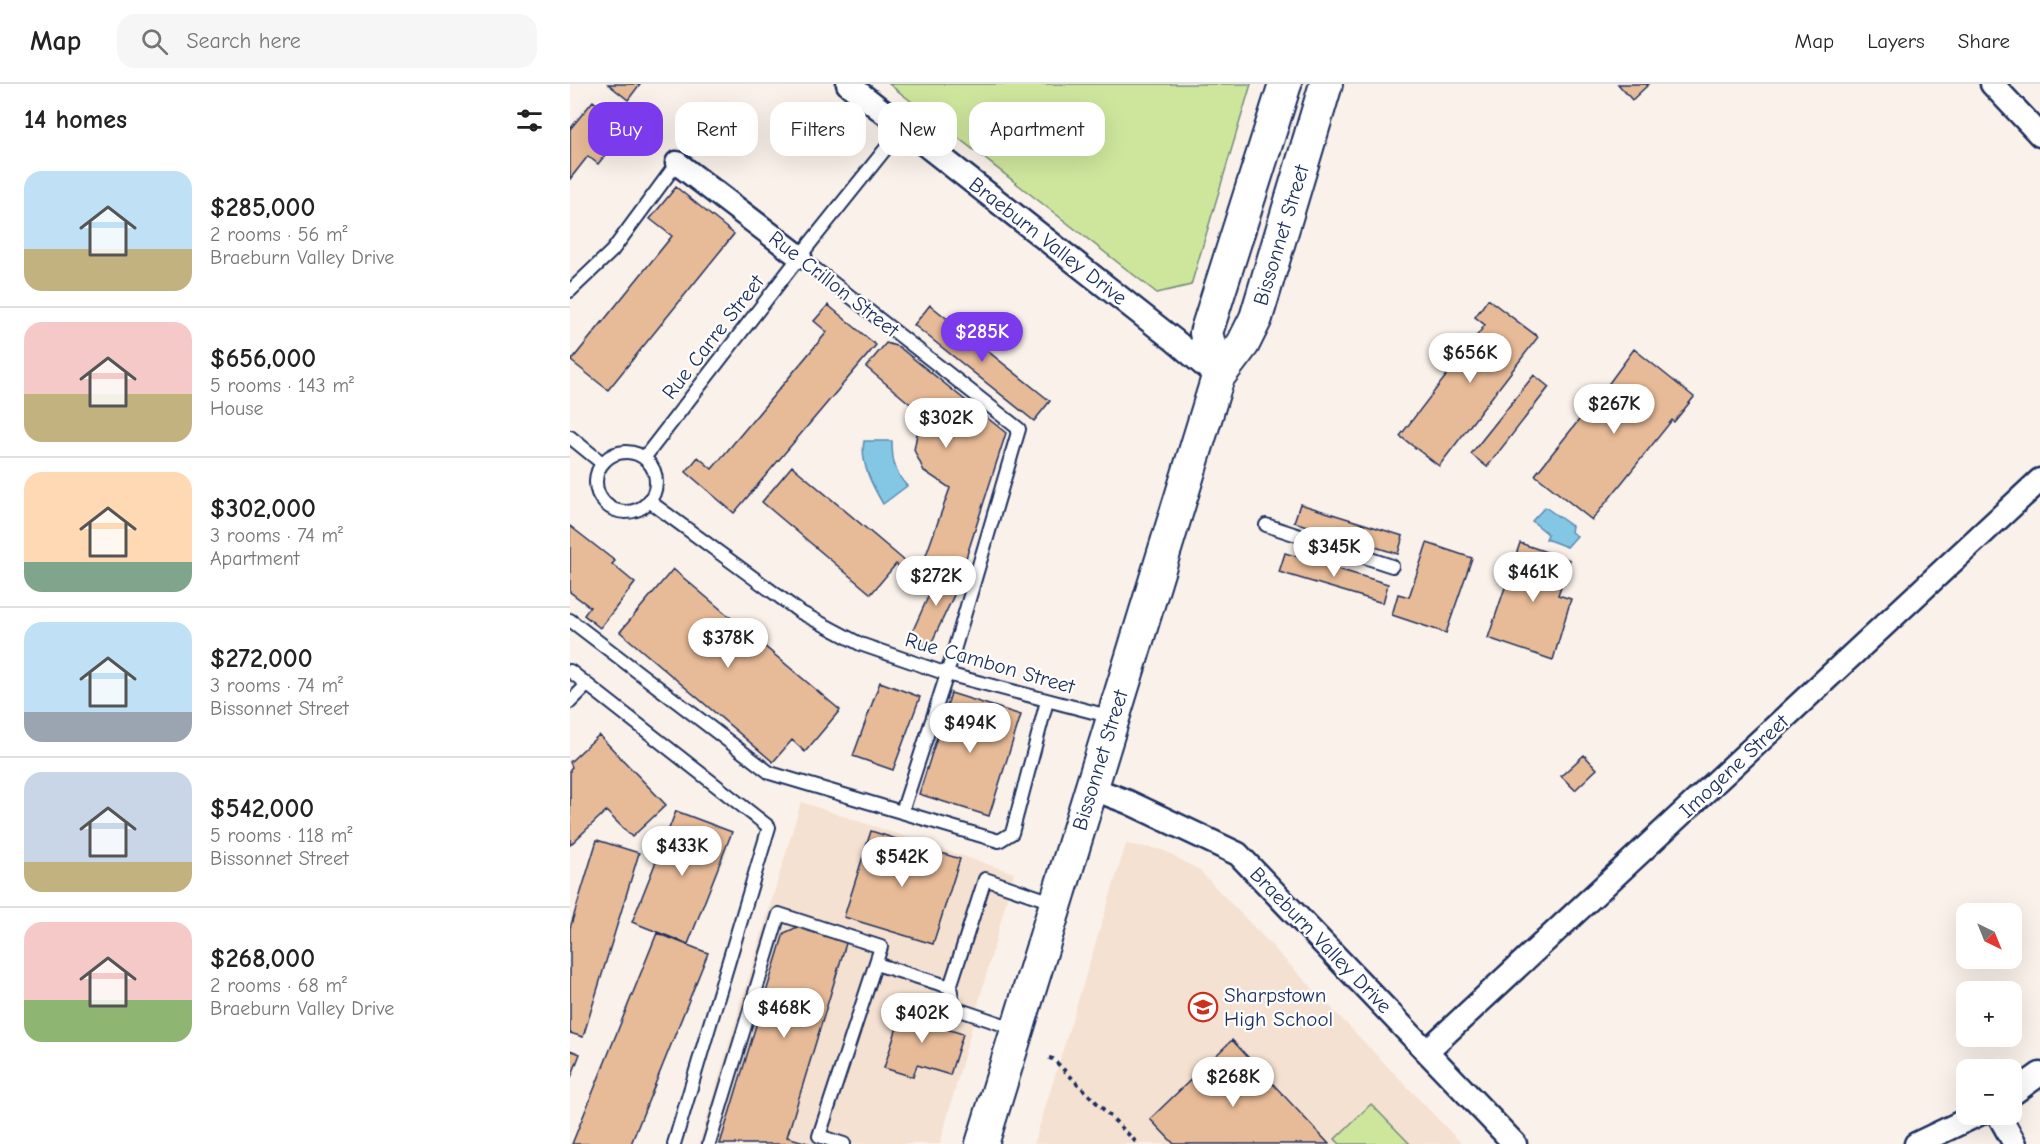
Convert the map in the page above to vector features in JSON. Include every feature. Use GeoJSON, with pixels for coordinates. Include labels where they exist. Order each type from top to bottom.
{"type":"FeatureCollection","features":[{"type":"Feature","properties":{"kind":"main road","name":"Bissonnet Street"},"geometry":{"type":"LineString","coordinates":[[1218,376],[1206,333],[1285,84]]}},
{"type":"Feature","properties":{"kind":"main road","name":"Bissonnet Street"},"geometry":{"type":"LineString","coordinates":[[982,1144],[1218,376],[1243,344],[1256,318],[1326,84]]}},
{"type":"Feature","properties":{"kind":"street","name":"Braeburn Valley Drive"},"geometry":{"type":"LineString","coordinates":[[848,84],[878,107]]}},
{"type":"Feature","properties":{"kind":"street"},"geometry":{"type":"LineString","coordinates":[[1992,84],[2037,126]]}},
{"type":"Feature","properties":{"kind":"street","name":"Braeburn Valley Drive"},"geometry":{"type":"LineString","coordinates":[[940,156],[1218,376]]}},
{"type":"Feature","properties":{"kind":"street","name":"Rue Crillon Street"},"geometry":{"type":"LineString","coordinates":[[677,163],[800,257]]}},
{"type":"Feature","properties":{"kind":"street","name":"Imogene Street"},"geometry":{"type":"LineString","coordinates":[[1427,1051],[2040,480]]}},
{"type":"Feature","properties":{"kind":"street","name":"Braeburn Valley Drive"},"geometry":{"type":"LineString","coordinates":[[1091,788],[1128,802],[1238,854],[1515,1144]]}},
{"type":"Feature","properties":{"kind":"street"},"geometry":{"type":"LineString","coordinates":[[2022,1087],[2040,1074]]}},
{"type":"Feature","properties":{"kind":"street"},"geometry":{"type":"LineString","coordinates":[[1916,1144],[1956,1125]]}},
{"type":"Feature","properties":{"kind":"street"},"geometry":{"type":"LineString","coordinates":[[2004,1125],[2015,1144]]}},
{"type":"Feature","properties":{"kind":"lane","name":"Rue Carre Street"},"geometry":{"type":"LineString","coordinates":[[645,458],[880,156]]}},
{"type":"Feature","properties":{"kind":"lane"},"geometry":{"type":"LineString","coordinates":[[570,291],[612,250],[677,163]]}},
{"type":"Feature","properties":{"kind":"lane","name":"Rue Crillon Street"},"geometry":{"type":"LineString","coordinates":[[800,257],[1019,429],[947,674]]}},
{"type":"Feature","properties":{"kind":"lane"},"geometry":{"type":"LineString","coordinates":[[570,437],[602,463]]}},
{"type":"Feature","properties":{"kind":"lane"},"geometry":{"type":"LineString","coordinates":[[617,453],[636,453],[645,458],[655,473],[654,492],[649,501],[643,507],[625,512],[607,506],[597,490],[597,472],[602,463],[617,453]]}},
{"type":"Feature","properties":{"kind":"lane","name":"Rue Cambon Street"},"geometry":{"type":"LineString","coordinates":[[649,501],[800,612],[860,644],[947,674],[1114,717]]}},
{"type":"Feature","properties":{"kind":"lane"},"geometry":{"type":"LineString","coordinates":[[1266,525],[1392,566]]}},
{"type":"Feature","properties":{"kind":"lane"},"geometry":{"type":"LineString","coordinates":[[570,620],[770,773],[999,841],[1012,833],[1047,701]]}},
{"type":"Feature","properties":{"kind":"lane"},"geometry":{"type":"LineString","coordinates":[[570,671],[769,827],[674,1144]]}},
{"type":"Feature","properties":{"kind":"lane"},"geometry":{"type":"LineString","coordinates":[[902,813],[947,674]]}},
{"type":"Feature","properties":{"kind":"lane"},"geometry":{"type":"LineString","coordinates":[[570,702],[587,685]]}},
{"type":"Feature","properties":{"kind":"lane"},"geometry":{"type":"LineString","coordinates":[[1017,1029],[954,1008],[950,987],[985,879],[1056,904]]}},
{"type":"Feature","properties":{"kind":"lane"},"geometry":{"type":"LineString","coordinates":[[709,1144],[779,914],[881,947],[819,1136],[844,1144]]}},
{"type":"Feature","properties":{"kind":"lane"},"geometry":{"type":"LineString","coordinates":[[876,964],[950,987]]}},
{"type":"Feature","properties":{"kind":"path"},"geometry":{"type":"LineString","coordinates":[[1049,1058],[1053,1059],[1138,1144]]}},
{"type":"Feature","properties":{"kind":"shaded area"},"geometry":{"type":"Polygon","coordinates":[[[801,802],[1014,873],[940,1144],[699,1144],[801,802]]]}},
{"type":"Feature","properties":{"kind":"shaded area","name":"Sharpstown High School"},"geometry":{"type":"Polygon","coordinates":[[[1126,844],[1163,850],[1199,870],[1462,1144],[1034,1144],[1126,844]]]}},
{"type":"Feature","properties":{"kind":"green space"},"geometry":{"type":"Polygon","coordinates":[[[889,84],[1251,84],[1191,285],[1157,293],[981,156],[1105,156],[1105,102],[969,102],[969,146],[957,137],[957,102],[912,102],[889,84]]]}},
{"type":"Feature","properties":{"kind":"green space"},"geometry":{"type":"Polygon","coordinates":[[[1371,1104],[1410,1144],[1340,1144],[1335,1139],[1371,1104]]]}},
{"type":"Feature","properties":{"kind":"water"},"geometry":{"type":"Polygon","coordinates":[[[864,441],[892,441],[895,465],[899,476],[907,486],[883,504],[865,466],[864,441]]]}},
{"type":"Feature","properties":{"kind":"water"},"geometry":{"type":"Polygon","coordinates":[[[1545,507],[1572,526],[1571,532],[1577,536],[1567,547],[1546,539],[1548,534],[1532,521],[1545,507]]]}},
{"type":"Feature","properties":{"kind":"building"},"geometry":{"type":"Polygon","coordinates":[[[608,84],[640,84],[628,100],[608,84]]]}},
{"type":"Feature","properties":{"kind":"building"},"geometry":{"type":"Polygon","coordinates":[[[1618,84],[1649,84],[1632,100],[1618,84]]]}},
{"type":"Feature","properties":{"kind":"building"},"geometry":{"type":"Polygon","coordinates":[[[588,107],[588,156],[570,179],[570,129],[588,107]]]}},
{"type":"Feature","properties":{"kind":"building"},"geometry":{"type":"Polygon","coordinates":[[[588,156],[604,156],[598,164],[588,156]]]}},
{"type":"Feature","properties":{"kind":"building"},"geometry":{"type":"Polygon","coordinates":[[[676,187],[734,234],[608,390],[571,361],[672,236],[650,219],[676,187]]]}},
{"type":"Feature","properties":{"kind":"building"},"geometry":{"type":"Polygon","coordinates":[[[1488,299],[1538,337],[1439,466],[1400,436],[1485,325],[1475,317],[1488,299]]]}},
{"type":"Feature","properties":{"kind":"building"},"geometry":{"type":"Polygon","coordinates":[[[828,305],[876,345],[734,513],[686,472],[698,457],[712,469],[827,332],[814,321],[828,305]]]}},
{"type":"Feature","properties":{"kind":"building"},"geometry":{"type":"Polygon","coordinates":[[[930,305],[1050,401],[1034,421],[914,325],[930,305]]]}},
{"type":"Feature","properties":{"kind":"building"},"geometry":{"type":"Polygon","coordinates":[[[886,343],[899,347],[1006,433],[965,561],[957,570],[925,558],[950,488],[924,471],[914,450],[921,413],[866,367],[886,343]]]}},
{"type":"Feature","properties":{"kind":"building"},"geometry":{"type":"Polygon","coordinates":[[[1634,349],[1694,397],[1674,422],[1672,420],[1592,520],[1535,475],[1583,415],[1588,419],[1599,404],[1596,401],[1634,349]]]}},
{"type":"Feature","properties":{"kind":"building"},"geometry":{"type":"Polygon","coordinates":[[[1534,375],[1549,387],[1487,467],[1471,454],[1534,375]]]}},
{"type":"Feature","properties":{"kind":"building"},"geometry":{"type":"Polygon","coordinates":[[[792,466],[912,567],[907,573],[896,564],[871,594],[762,502],[792,466]]]}},
{"type":"Feature","properties":{"kind":"building"},"geometry":{"type":"Polygon","coordinates":[[[1300,504],[1403,536],[1398,554],[1294,522],[1300,504]]]}},
{"type":"Feature","properties":{"kind":"building"},"geometry":{"type":"Polygon","coordinates":[[[570,526],[615,561],[612,564],[635,583],[600,628],[584,615],[590,607],[570,592],[570,526]]]}},
{"type":"Feature","properties":{"kind":"building"},"geometry":{"type":"Polygon","coordinates":[[[1427,543],[1472,558],[1446,633],[1392,615],[1398,594],[1409,597],[1427,543]]]}},
{"type":"Feature","properties":{"kind":"building"},"geometry":{"type":"Polygon","coordinates":[[[1520,543],[1570,560],[1558,595],[1571,599],[1553,660],[1488,638],[1520,543]]]}},
{"type":"Feature","properties":{"kind":"building"},"geometry":{"type":"Polygon","coordinates":[[[1285,553],[1388,584],[1383,603],[1279,572],[1285,553]]]}},
{"type":"Feature","properties":{"kind":"building"},"geometry":{"type":"Polygon","coordinates":[[[942,566],[963,576],[929,648],[909,639],[942,566]]]}},
{"type":"Feature","properties":{"kind":"building"},"geometry":{"type":"Polygon","coordinates":[[[673,569],[840,710],[805,752],[792,740],[773,762],[620,632],[673,569]]]}},
{"type":"Feature","properties":{"kind":"building"},"geometry":{"type":"Polygon","coordinates":[[[880,682],[920,697],[893,770],[853,756],[880,682]]]}},
{"type":"Feature","properties":{"kind":"building"},"geometry":{"type":"Polygon","coordinates":[[[951,693],[1021,715],[989,816],[919,794],[951,693]]]}},
{"type":"Feature","properties":{"kind":"building"},"geometry":{"type":"Polygon","coordinates":[[[599,735],[666,805],[632,837],[606,811],[570,845],[570,769],[572,767],[570,762],[599,735]]]}},
{"type":"Feature","properties":{"kind":"building"},"geometry":{"type":"Polygon","coordinates":[[[1584,755],[1597,769],[1575,790],[1561,776],[1584,755]]]}},
{"type":"Feature","properties":{"kind":"building"},"geometry":{"type":"Polygon","coordinates":[[[676,811],[732,832],[688,944],[632,922],[676,811]]]}},
{"type":"Feature","properties":{"kind":"building"},"geometry":{"type":"Polygon","coordinates":[[[871,831],[960,859],[933,944],[844,917],[871,831]]]}},
{"type":"Feature","properties":{"kind":"building"},"geometry":{"type":"Polygon","coordinates":[[[597,840],[639,853],[583,1037],[570,1033],[570,928],[597,840]]]}},
{"type":"Feature","properties":{"kind":"building"},"geometry":{"type":"Polygon","coordinates":[[[800,926],[847,940],[787,1137],[811,1144],[720,1144],[784,933],[800,926]]]}},
{"type":"Feature","properties":{"kind":"building"},"geometry":{"type":"Polygon","coordinates":[[[657,933],[708,953],[631,1144],[572,1144],[657,933]]]}},
{"type":"Feature","properties":{"kind":"building"},"geometry":{"type":"Polygon","coordinates":[[[905,1002],[933,1011],[930,1024],[963,1034],[950,1075],[917,1065],[913,1077],[884,1068],[905,1002]]]}},
{"type":"Feature","properties":{"kind":"building"},"geometry":{"type":"Polygon","coordinates":[[[1232,1040],[1329,1144],[1174,1144],[1150,1119],[1232,1040]]]}},
{"type":"Feature","properties":{"kind":"building"},"geometry":{"type":"Polygon","coordinates":[[[570,1050],[580,1054],[570,1080],[570,1050]]]}},
{"type":"Feature","properties":{"kind":"place","name":"Sharpstown High School"},"geometry":{"type":"Point","coordinates":[1203,1007]}}]}
